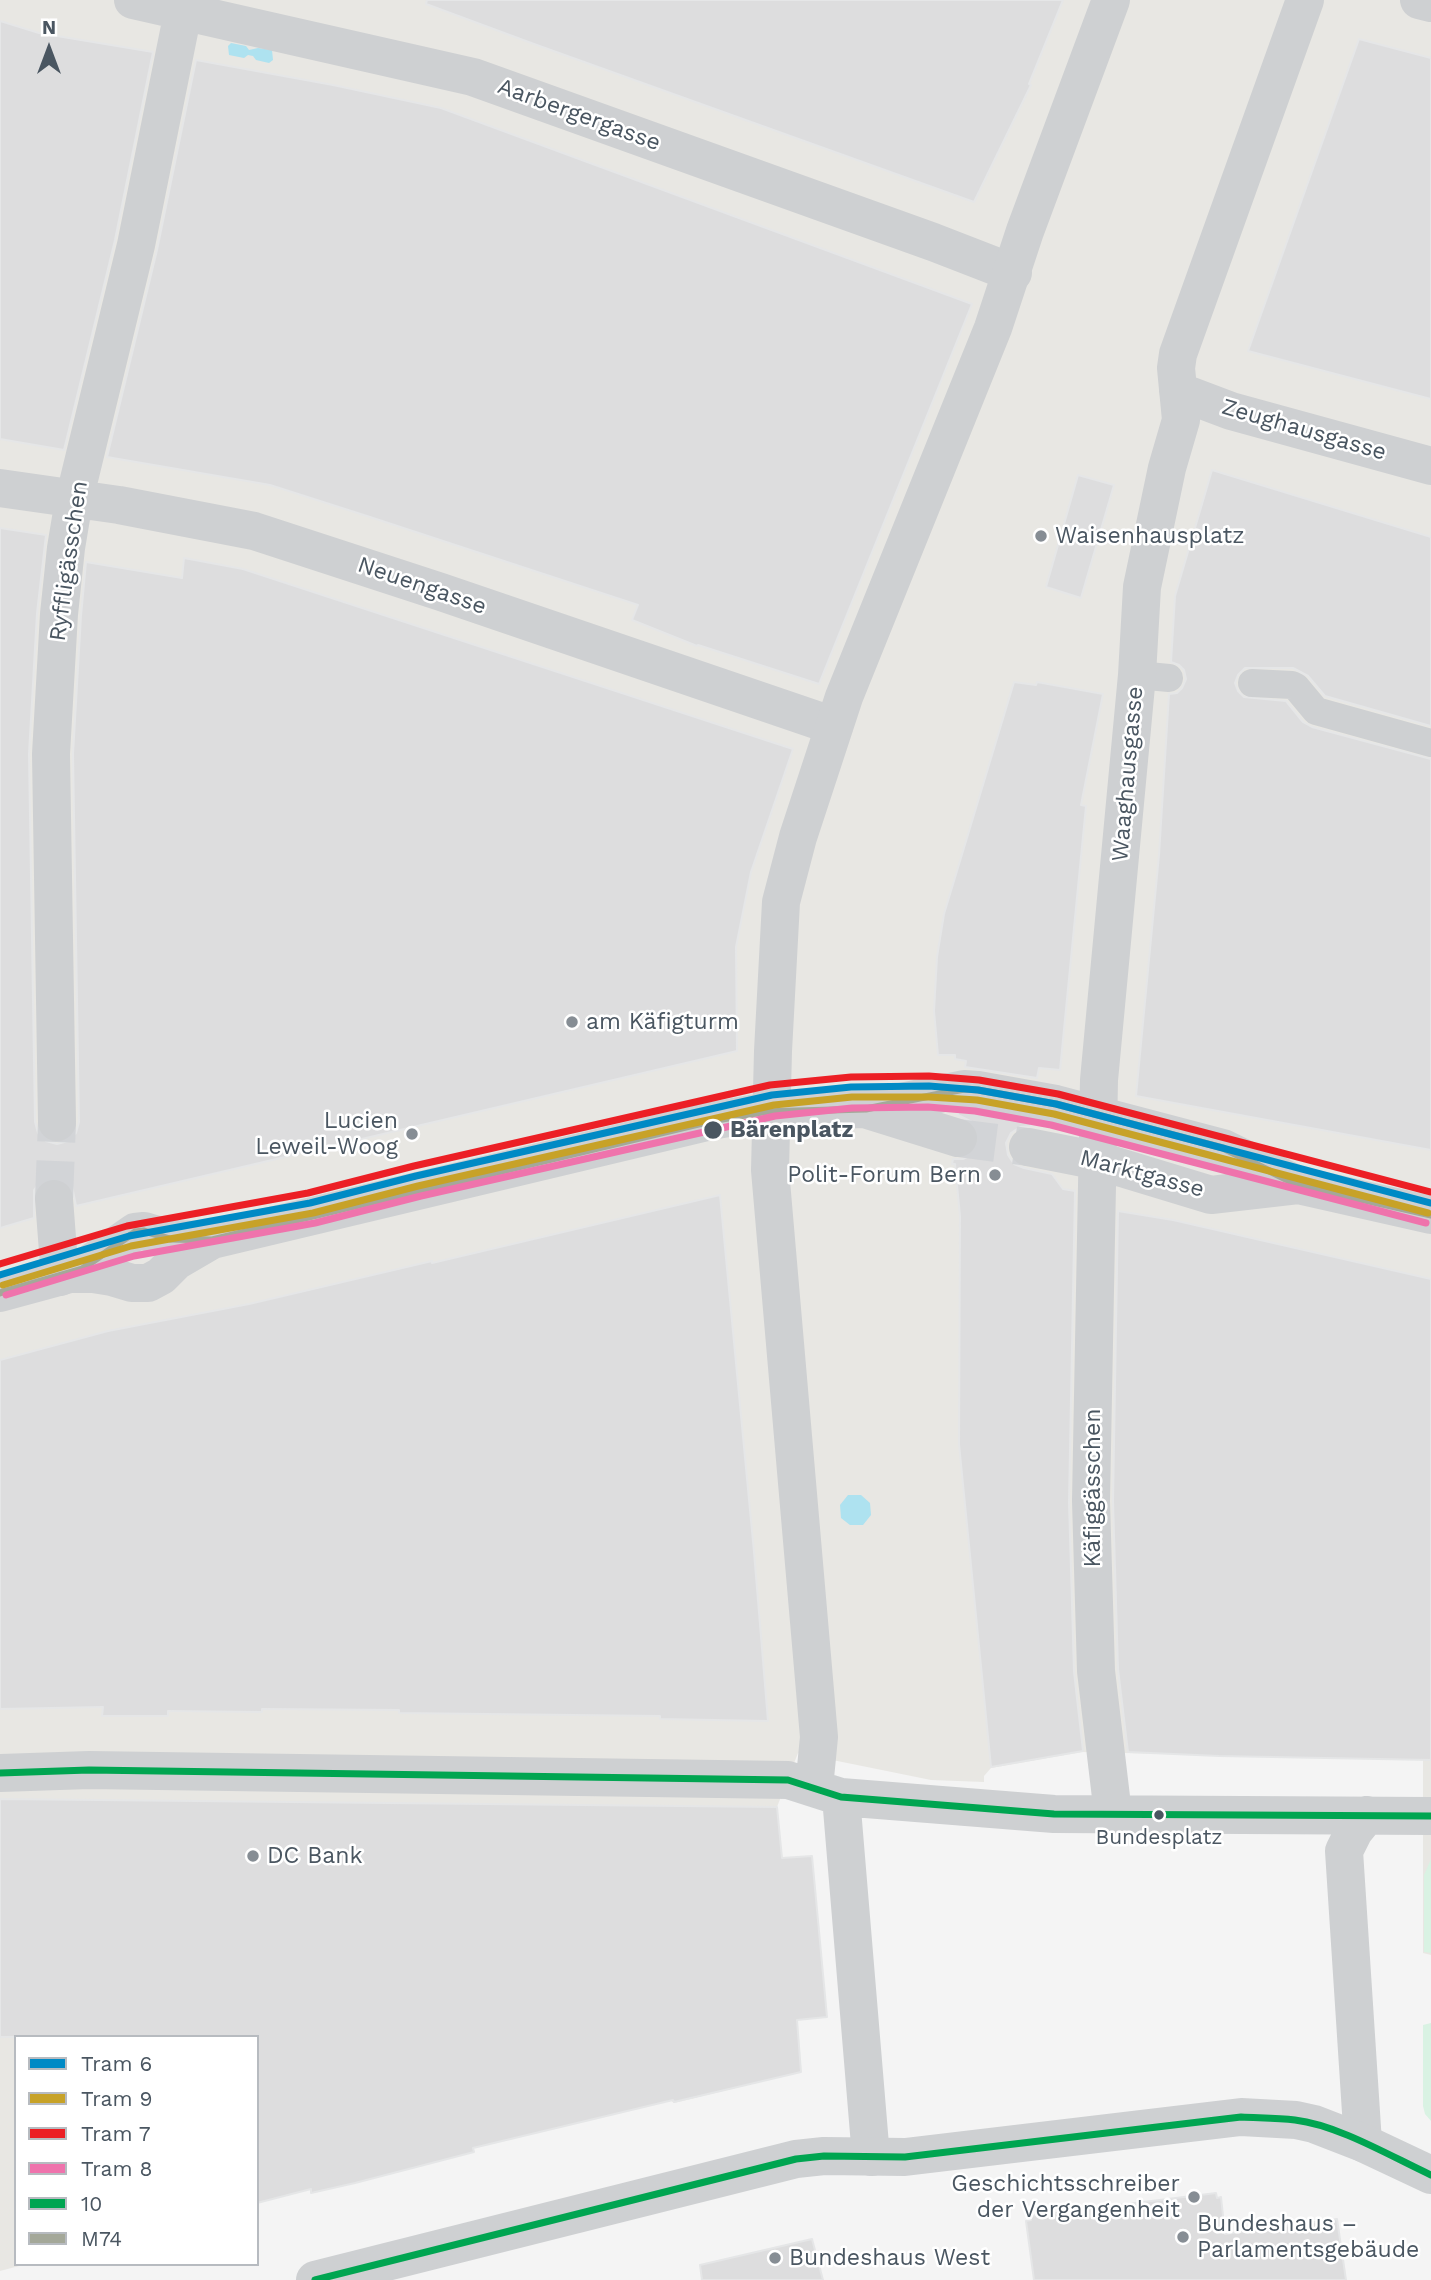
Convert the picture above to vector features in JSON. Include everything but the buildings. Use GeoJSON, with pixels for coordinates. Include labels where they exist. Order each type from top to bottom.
{"type":"FeatureCollection","features":[{"type":"Feature","properties":{"kind":"street","name":"Aarbergergasse"},"geometry":{"type":"LineString","coordinates":[[133,0],[473,77],[1013,273]]}},
{"type":"Feature","properties":{"kind":"street"},"geometry":{"type":"LineString","coordinates":[[871,2158],[819,1737],[771,1191],[781,902],[798,837],[834,726],[993,328],[1025,231],[1111,0]]}},
{"type":"Feature","properties":{"kind":"street"},"geometry":{"type":"LineString","coordinates":[[1178,391],[1175,368],[1182,340],[1305,0]]}},
{"type":"Feature","properties":{"kind":"street"},"geometry":{"type":"LineString","coordinates":[[1419,0],[1431,3]]}},
{"type":"Feature","properties":{"kind":"street","name":"Ryffligässchen"},"geometry":{"type":"LineString","coordinates":[[57,1122],[51,729],[59,614],[74,500],[139,233],[183,12]]}},
{"type":"Feature","properties":{"kind":"street","name":"Zeughausgasse"},"geometry":{"type":"LineString","coordinates":[[1178,391],[1231,411],[1431,466]]}},
{"type":"Feature","properties":{"kind":"street","name":"Waaghausgasse"},"geometry":{"type":"LineString","coordinates":[[1099,1161],[1099,1080],[1153,677],[1142,587],[1167,468],[1181,420],[1178,391]]}},
{"type":"Feature","properties":{"kind":"street","name":"Neuengasse"},"geometry":{"type":"LineString","coordinates":[[0,488],[183,516],[254,531],[834,726]]}},
{"type":"Feature","properties":{"kind":"street","name":"Marktgasse"},"geometry":{"type":"LineString","coordinates":[[866,1109],[964,1089],[1009,1094],[1099,1114],[1223,1147],[1298,1185],[1431,1215]]}},
{"type":"Feature","properties":{"kind":"street"},"geometry":{"type":"LineString","coordinates":[[0,1293],[65,1275],[91,1264],[135,1232],[144,1231],[170,1239],[212,1240],[711,1121],[772,1112],[866,1109],[958,1138]]}},
{"type":"Feature","properties":{"kind":"street","name":"Marktgasse"},"geometry":{"type":"LineString","coordinates":[[1028,1147],[1099,1161],[1211,1195],[1298,1185]]}},
{"type":"Feature","properties":{"kind":"street","name":"Käfiggässchen"},"geometry":{"type":"LineString","coordinates":[[1099,1161],[1091,1502],[1096,1671],[1112,1814]]}},
{"type":"Feature","properties":{"kind":"street"},"geometry":{"type":"LineString","coordinates":[[54,1199],[65,1275]]}},
{"type":"Feature","properties":{"kind":"street"},"geometry":{"type":"LineString","coordinates":[[0,1773],[89,1770],[788,1780],[827,1792],[1054,1814],[1431,1816]]}},
{"type":"Feature","properties":{"kind":"street"},"geometry":{"type":"LineString","coordinates":[[1363,2143],[1344,1851],[1354,1831],[1367,1815]]}},
{"type":"Feature","properties":{"kind":"street"},"geometry":{"type":"LineString","coordinates":[[315,2280],[796,2159],[824,2156],[905,2158],[1241,2117],[1314,2124],[1363,2143],[1431,2175]]}},
{"type":"Feature","properties":{"kind":"lane"},"geometry":{"type":"LineString","coordinates":[[1252,683],[1292,685],[1316,711],[1431,743]]}},
{"type":"Feature","properties":{"kind":"shaded area"},"geometry":{"type":"Polygon","coordinates":[[[0,0],[1431,0],[1431,1955],[1423,1953],[1423,1760],[1082,1752],[991,1768],[984,1776],[984,1782],[931,1780],[798,1753],[777,1807],[782,1858],[827,2017],[797,2020],[801,2072],[674,2103],[670,2100],[474,2148],[471,2153],[443,2039],[259,2038],[259,2035],[14,2035],[14,2266],[19,2266],[0,2271],[0,0]]]}},
{"type":"Feature","properties":{"kind":"green space"},"geometry":{"type":"Polygon","coordinates":[[[1431,1859],[1431,1953],[1424,1952],[1424,1875],[1431,1859]]]}},
{"type":"Feature","properties":{"kind":"green space"},"geometry":{"type":"Polygon","coordinates":[[[1431,2023],[1431,2121],[1423,2106],[1423,2025],[1431,2023]]]}},
{"type":"Feature","properties":{"kind":"water"},"geometry":{"type":"Polygon","coordinates":[[[231,43],[246,46],[249,50],[272,50],[273,60],[269,63],[248,55],[244,58],[229,55],[228,46],[231,43]]]}},
{"type":"Feature","properties":{"kind":"water"},"geometry":{"type":"Polygon","coordinates":[[[848,1495],[861,1495],[870,1503],[871,1515],[863,1525],[850,1525],[841,1518],[840,1505],[848,1495]]]}},
{"type":"Feature","properties":{"kind":"tunnel"},"geometry":{"type":"LineString","coordinates":[[54,1199],[57,1122]]}},
{"type":"Feature","properties":{"kind":"tunnel"},"geometry":{"type":"LineString","coordinates":[[958,1138],[1028,1147]]}},
{"type":"Feature","properties":{"kind":"tram line","name":"7"},"geometry":{"type":"LineString","coordinates":[[0,1264],[127,1226],[308,1193],[414,1166],[770,1085],[851,1077],[929,1076],[979,1080],[1058,1094],[1431,1192]]}},
{"type":"Feature","properties":{"kind":"tram line","name":"6"},"geometry":{"type":"LineString","coordinates":[[0,1275],[129,1236],[310,1203],[416,1176],[772,1095],[851,1087],[929,1086],[978,1090],[1056,1104],[1431,1203]]}},
{"type":"Feature","properties":{"kind":"tram line","name":"9"},"geometry":{"type":"LineString","coordinates":[[3,1285],[131,1246],[313,1213],[418,1186],[774,1105],[852,1097],[977,1100],[1054,1114],[1428,1213]]}},
{"type":"Feature","properties":{"kind":"tram line","name":"8"},"geometry":{"type":"LineString","coordinates":[[6,1295],[134,1256],[315,1223],[421,1196],[775,1116],[852,1108],[928,1107],[975,1111],[1051,1125],[1426,1223]]}},
{"type":"Feature","properties":{"kind":"transit line","name":"M74"},"geometry":{"type":"LineString","coordinates":[[0,1293],[82,1269],[135,1232],[144,1231],[170,1239],[212,1240],[711,1121],[762,1112],[866,1109],[964,1089],[1056,1104],[1223,1148],[1298,1185],[1431,1215]]}},
{"type":"Feature","properties":{"kind":"transit line","name":"10"},"geometry":{"type":"LineString","coordinates":[[0,1773],[89,1770],[788,1780],[841,1797],[1054,1814],[1431,1816]]}},
{"type":"Feature","properties":{"kind":"transit line","name":"10"},"geometry":{"type":"LineString","coordinates":[[315,2280],[796,2159],[824,2156],[905,2157],[1241,2117],[1295,2120],[1329,2128],[1431,2175]]}},
{"type":"Feature","properties":{"kind":"place","name":"Waisenhausplatz"},"geometry":{"type":"Point","coordinates":[1041,536]}},
{"type":"Feature","properties":{"kind":"place","name":"am Käfigturm"},"geometry":{"type":"Point","coordinates":[572,1022]}},
{"type":"Feature","properties":{"kind":"place","name":"Bärenplatz"},"geometry":{"type":"Point","coordinates":[713,1130]}},
{"type":"Feature","properties":{"kind":"place","name":"Lucien Leweil-Woog"},"geometry":{"type":"Point","coordinates":[412,1134]}},
{"type":"Feature","properties":{"kind":"place","name":"Polit-Forum Bern"},"geometry":{"type":"Point","coordinates":[995,1175]}},
{"type":"Feature","properties":{"kind":"place","name":"Bundesplatz"},"geometry":{"type":"Point","coordinates":[1159,1815]}},
{"type":"Feature","properties":{"kind":"place","name":"DC Bank"},"geometry":{"type":"Point","coordinates":[253,1856]}},
{"type":"Feature","properties":{"kind":"place","name":"Geschichtsschreiber der Vergangenheit"},"geometry":{"type":"Point","coordinates":[1194,2197]}},
{"type":"Feature","properties":{"kind":"place","name":"Bundeshaus – Parlamentsgebäude"},"geometry":{"type":"Point","coordinates":[1183,2237]}},
{"type":"Feature","properties":{"kind":"place","name":"Bundeshaus West"},"geometry":{"type":"Point","coordinates":[775,2258]}}]}
